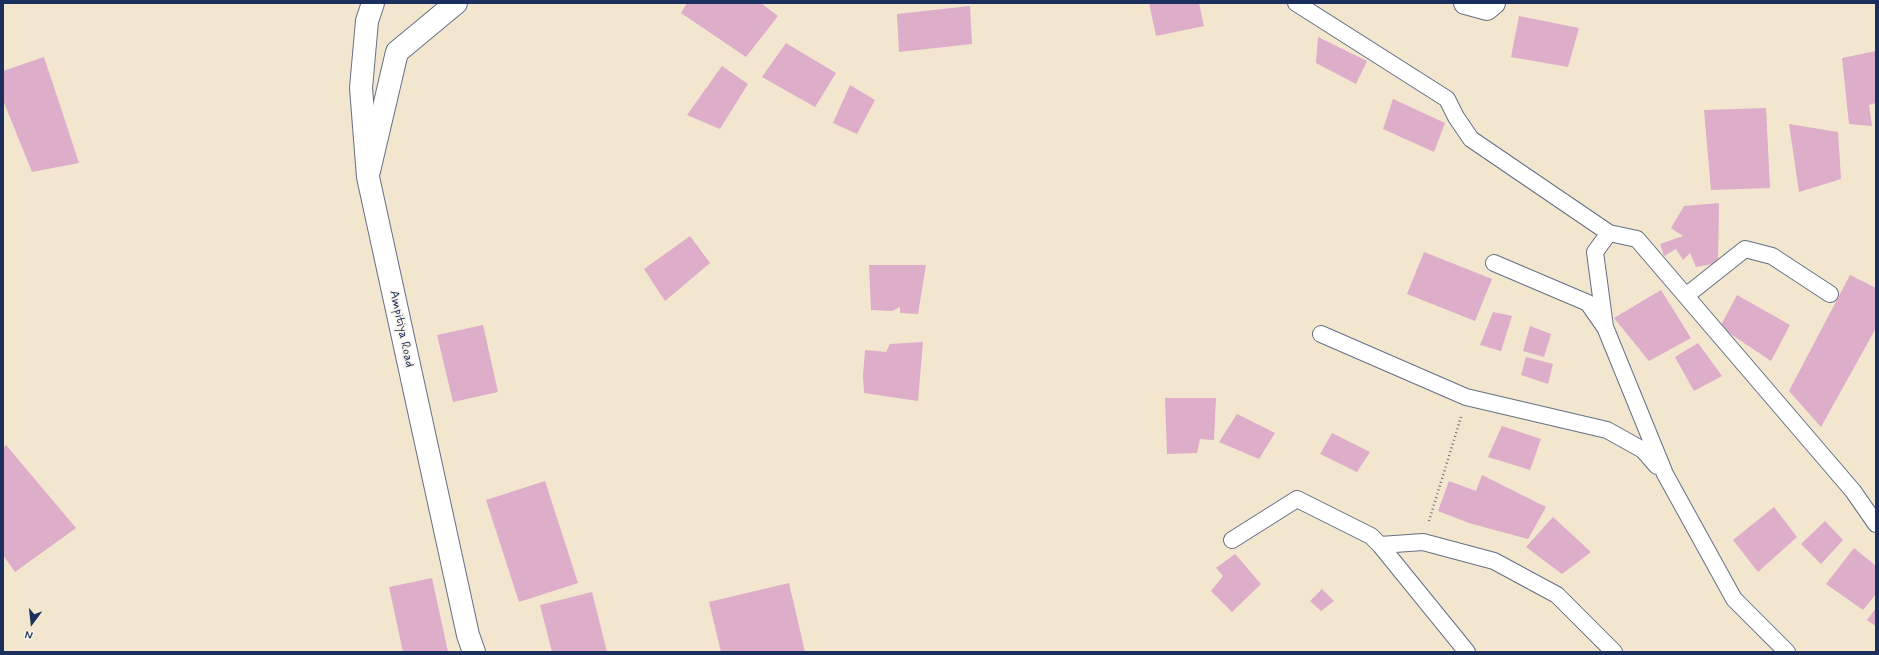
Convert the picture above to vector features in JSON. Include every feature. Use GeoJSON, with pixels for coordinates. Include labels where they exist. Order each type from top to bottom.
{"type":"FeatureCollection","features":[{"type":"Feature","properties":{"kind":"main road","name":"Ampitiya Road"},"geometry":{"type":"LineString","coordinates":[[373,3],[367,21],[361,88],[368,177],[468,635],[474,652]]}},
{"type":"Feature","properties":{"kind":"main road"},"geometry":{"type":"LineString","coordinates":[[368,177],[397,52],[456,3]]}},
{"type":"Feature","properties":{"kind":"main road"},"geometry":{"type":"LineString","coordinates":[[1465,3],[1486,8],[1494,3]]}},
{"type":"Feature","properties":{"kind":"lane"},"geometry":{"type":"LineString","coordinates":[[1296,3],[1447,99],[1456,117],[1471,139],[1609,233],[1637,239],[1687,295],[1854,491],[1876,524]]}},
{"type":"Feature","properties":{"kind":"lane"},"geometry":{"type":"LineString","coordinates":[[1604,327],[1595,252],[1609,233]]}},
{"type":"Feature","properties":{"kind":"lane"},"geometry":{"type":"LineString","coordinates":[[1687,295],[1745,248],[1772,256],[1830,294]]}},
{"type":"Feature","properties":{"kind":"lane"},"geometry":{"type":"LineString","coordinates":[[1494,263],[1588,303],[1604,327],[1665,474],[1734,599],[1787,652]]}},
{"type":"Feature","properties":{"kind":"lane"},"geometry":{"type":"LineString","coordinates":[[1321,334],[1466,397],[1607,430],[1643,450],[1665,474]]}},
{"type":"Feature","properties":{"kind":"lane"},"geometry":{"type":"LineString","coordinates":[[1232,540],[1297,499],[1371,536],[1467,652]]}},
{"type":"Feature","properties":{"kind":"lane"},"geometry":{"type":"LineString","coordinates":[[1380,545],[1423,542],[1494,561],[1557,595],[1614,652]]}},
{"type":"Feature","properties":{"kind":"path"},"geometry":{"type":"LineString","coordinates":[[1423,542],[1466,397]]}},
{"type":"Feature","properties":{"kind":"building"},"geometry":{"type":"Polygon","coordinates":[[[687,3],[761,3],[778,16],[746,57],[681,13],[687,3]]]}},
{"type":"Feature","properties":{"kind":"building"},"geometry":{"type":"Polygon","coordinates":[[[1149,3],[1199,3],[1204,26],[1156,36],[1149,3]]]}},
{"type":"Feature","properties":{"kind":"building"},"geometry":{"type":"Polygon","coordinates":[[[970,6],[972,44],[899,52],[897,14],[970,6]]]}},
{"type":"Feature","properties":{"kind":"building"},"geometry":{"type":"Polygon","coordinates":[[[1519,16],[1579,28],[1568,67],[1511,57],[1519,16]]]}},
{"type":"Feature","properties":{"kind":"building"},"geometry":{"type":"Polygon","coordinates":[[[1318,37],[1367,61],[1356,84],[1316,63],[1318,37]]]}},
{"type":"Feature","properties":{"kind":"building"},"geometry":{"type":"Polygon","coordinates":[[[786,43],[836,73],[815,107],[762,77],[786,43]]]}},
{"type":"Feature","properties":{"kind":"building"},"geometry":{"type":"Polygon","coordinates":[[[1876,51],[1876,103],[1869,105],[1872,126],[1849,124],[1842,58],[1876,51]]]}},
{"type":"Feature","properties":{"kind":"building"},"geometry":{"type":"Polygon","coordinates":[[[44,57],[79,163],[32,172],[3,100],[3,71],[44,57]]]}},
{"type":"Feature","properties":{"kind":"building"},"geometry":{"type":"Polygon","coordinates":[[[722,66],[748,84],[720,129],[687,115],[722,66]]]}},
{"type":"Feature","properties":{"kind":"building"},"geometry":{"type":"Polygon","coordinates":[[[850,85],[875,100],[857,134],[833,123],[850,85]]]}},
{"type":"Feature","properties":{"kind":"building"},"geometry":{"type":"Polygon","coordinates":[[[1393,99],[1445,123],[1434,152],[1383,129],[1393,99]]]}},
{"type":"Feature","properties":{"kind":"building"},"geometry":{"type":"Polygon","coordinates":[[[1766,108],[1770,188],[1711,190],[1704,110],[1766,108]]]}},
{"type":"Feature","properties":{"kind":"building"},"geometry":{"type":"Polygon","coordinates":[[[1789,124],[1838,132],[1841,179],[1799,192],[1789,124]]]}},
{"type":"Feature","properties":{"kind":"building"},"geometry":{"type":"Polygon","coordinates":[[[1719,203],[1718,263],[1696,267],[1690,253],[1683,260],[1676,249],[1664,256],[1660,244],[1683,236],[1671,228],[1684,206],[1719,203]]]}},
{"type":"Feature","properties":{"kind":"building"},"geometry":{"type":"Polygon","coordinates":[[[690,236],[710,263],[665,301],[644,269],[690,236]]]}},
{"type":"Feature","properties":{"kind":"building"},"geometry":{"type":"Polygon","coordinates":[[[1424,252],[1492,279],[1475,321],[1407,294],[1424,252]]]}},
{"type":"Feature","properties":{"kind":"building"},"geometry":{"type":"Polygon","coordinates":[[[869,265],[926,265],[918,314],[900,313],[900,307],[892,311],[871,310],[869,265]]]}},
{"type":"Feature","properties":{"kind":"building"},"geometry":{"type":"Polygon","coordinates":[[[1850,275],[1876,288],[1876,328],[1821,427],[1789,391],[1850,275]]]}},
{"type":"Feature","properties":{"kind":"building"},"geometry":{"type":"Polygon","coordinates":[[[1661,290],[1691,338],[1649,361],[1614,318],[1661,290]]]}},
{"type":"Feature","properties":{"kind":"building"},"geometry":{"type":"Polygon","coordinates":[[[1737,295],[1790,325],[1771,361],[1720,327],[1737,295]]]}},
{"type":"Feature","properties":{"kind":"building"},"geometry":{"type":"Polygon","coordinates":[[[1493,312],[1512,316],[1501,351],[1480,345],[1493,312]]]}},
{"type":"Feature","properties":{"kind":"building"},"geometry":{"type":"Polygon","coordinates":[[[483,325],[498,392],[453,402],[437,335],[483,325]]]}},
{"type":"Feature","properties":{"kind":"building"},"geometry":{"type":"Polygon","coordinates":[[[1530,326],[1551,334],[1544,357],[1523,351],[1530,326]]]}},
{"type":"Feature","properties":{"kind":"building"},"geometry":{"type":"Polygon","coordinates":[[[923,342],[918,401],[864,393],[863,376],[865,350],[886,352],[890,344],[923,342]]]}},
{"type":"Feature","properties":{"kind":"building"},"geometry":{"type":"Polygon","coordinates":[[[1698,343],[1722,376],[1694,391],[1675,357],[1698,343]]]}},
{"type":"Feature","properties":{"kind":"building"},"geometry":{"type":"Polygon","coordinates":[[[1526,357],[1553,364],[1548,384],[1521,375],[1526,357]]]}},
{"type":"Feature","properties":{"kind":"building"},"geometry":{"type":"Polygon","coordinates":[[[1165,398],[1216,398],[1214,440],[1200,439],[1197,453],[1167,454],[1165,398]]]}},
{"type":"Feature","properties":{"kind":"building"},"geometry":{"type":"Polygon","coordinates":[[[1237,414],[1275,433],[1259,459],[1219,442],[1237,414]]]}},
{"type":"Feature","properties":{"kind":"building"},"geometry":{"type":"Polygon","coordinates":[[[1502,426],[1541,439],[1530,470],[1488,457],[1502,426]]]}},
{"type":"Feature","properties":{"kind":"building"},"geometry":{"type":"Polygon","coordinates":[[[1332,433],[1370,452],[1357,472],[1320,454],[1332,433]]]}},
{"type":"Feature","properties":{"kind":"building"},"geometry":{"type":"Polygon","coordinates":[[[6,445],[76,528],[15,572],[3,555],[3,448],[6,445]]]}},
{"type":"Feature","properties":{"kind":"building"},"geometry":{"type":"Polygon","coordinates":[[[1482,475],[1546,507],[1528,539],[1469,523],[1438,511],[1449,481],[1476,491],[1482,475]]]}},
{"type":"Feature","properties":{"kind":"building"},"geometry":{"type":"Polygon","coordinates":[[[545,481],[578,583],[519,602],[486,500],[545,481]]]}},
{"type":"Feature","properties":{"kind":"building"},"geometry":{"type":"Polygon","coordinates":[[[1774,507],[1797,537],[1758,572],[1733,540],[1774,507]]]}},
{"type":"Feature","properties":{"kind":"building"},"geometry":{"type":"Polygon","coordinates":[[[1553,517],[1591,552],[1562,574],[1526,547],[1553,517]]]}},
{"type":"Feature","properties":{"kind":"building"},"geometry":{"type":"Polygon","coordinates":[[[1825,521],[1843,540],[1821,564],[1801,544],[1825,521]]]}},
{"type":"Feature","properties":{"kind":"building"},"geometry":{"type":"Polygon","coordinates":[[[1854,548],[1876,566],[1876,594],[1863,610],[1826,584],[1854,548]]]}},
{"type":"Feature","properties":{"kind":"building"},"geometry":{"type":"Polygon","coordinates":[[[1235,554],[1261,584],[1232,612],[1211,591],[1223,576],[1216,568],[1235,554]]]}},
{"type":"Feature","properties":{"kind":"building"},"geometry":{"type":"Polygon","coordinates":[[[432,578],[448,652],[403,652],[389,587],[432,578]]]}},
{"type":"Feature","properties":{"kind":"building"},"geometry":{"type":"Polygon","coordinates":[[[789,583],[805,652],[721,652],[709,602],[789,583]]]}},
{"type":"Feature","properties":{"kind":"building"},"geometry":{"type":"Polygon","coordinates":[[[1322,589],[1334,601],[1321,611],[1310,601],[1322,589]]]}},
{"type":"Feature","properties":{"kind":"building"},"geometry":{"type":"Polygon","coordinates":[[[592,592],[607,652],[552,652],[540,605],[592,592]]]}},
{"type":"Feature","properties":{"kind":"building"},"geometry":{"type":"Polygon","coordinates":[[[1876,608],[1876,626],[1867,620],[1876,608]]]}}]}
